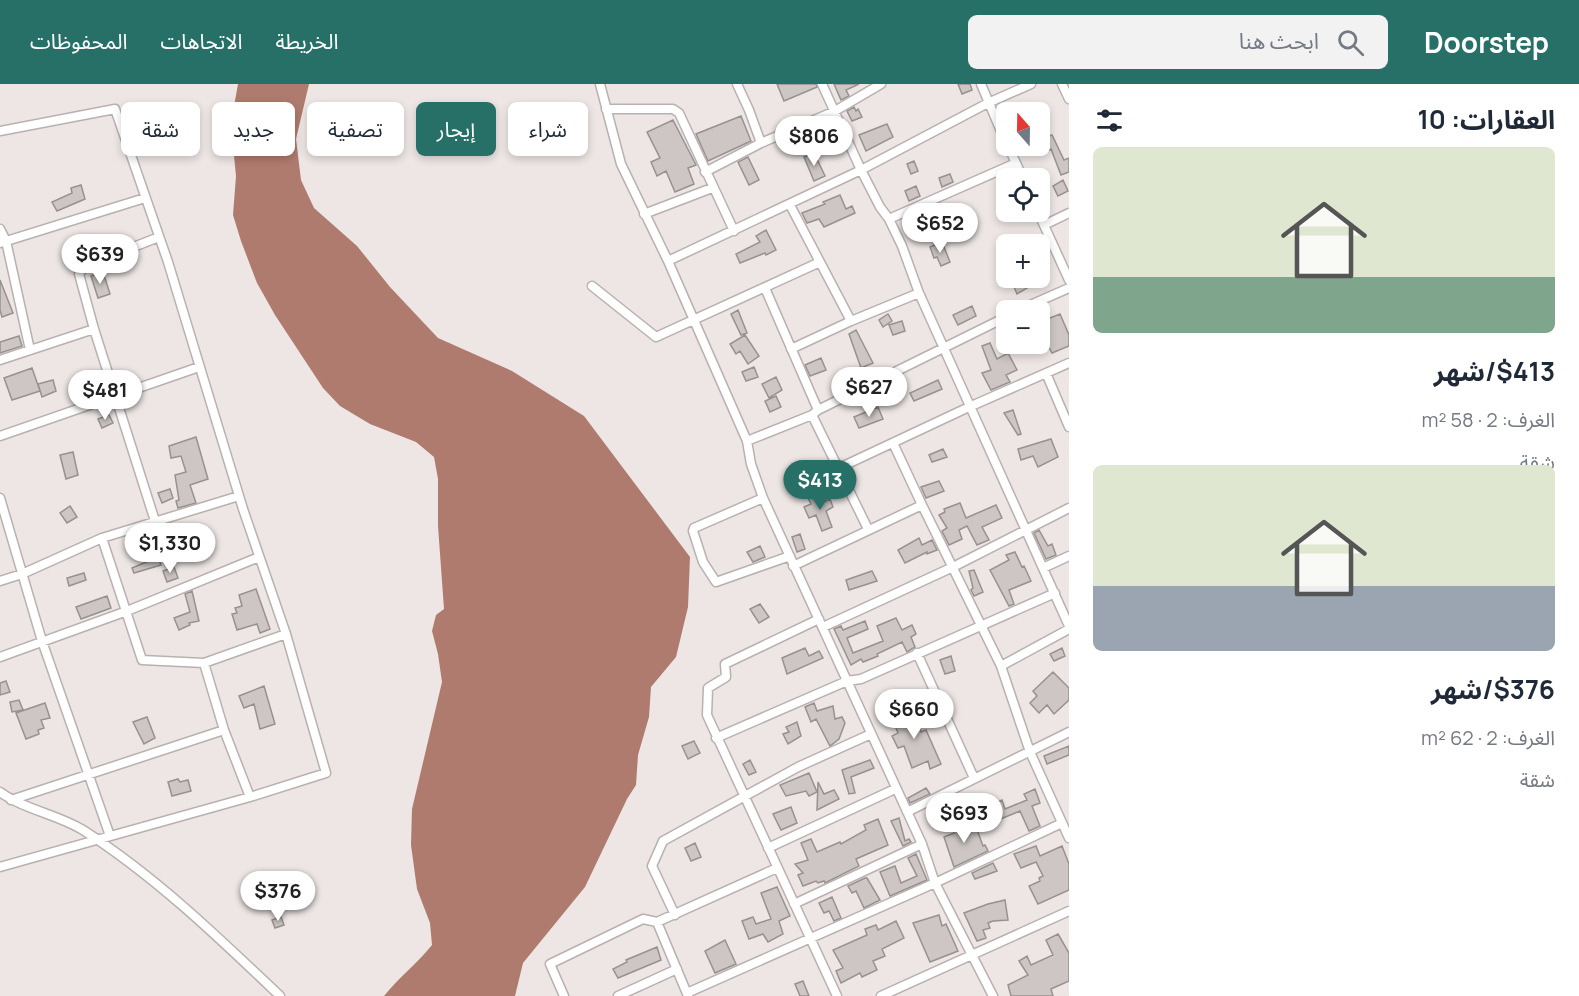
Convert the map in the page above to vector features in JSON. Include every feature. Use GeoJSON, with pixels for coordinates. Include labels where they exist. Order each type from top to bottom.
{"type":"FeatureCollection","features":[{"type":"Feature","properties":{"kind":"street"},"geometry":{"type":"LineString","coordinates":[[600,84],[621,164],[668,261],[747,441],[751,464],[763,498],[922,844],[935,883],[993,996]]}},
{"type":"Feature","properties":{"kind":"street"},"geometry":{"type":"LineString","coordinates":[[737,84],[761,143]]}},
{"type":"Feature","properties":{"kind":"street"},"geometry":{"type":"LineString","coordinates":[[822,84],[861,170],[902,246],[919,293],[1069,628],[1001,666]]}},
{"type":"Feature","properties":{"kind":"street"},"geometry":{"type":"LineString","coordinates":[[705,171],[761,143],[835,111],[881,84]]}},
{"type":"Feature","properties":{"kind":"street"},"geometry":{"type":"LineString","coordinates":[[981,84],[996,120]]}},
{"type":"Feature","properties":{"kind":"street"},"geometry":{"type":"LineString","coordinates":[[668,261],[790,205],[988,103],[1030,84]]}},
{"type":"Feature","properties":{"kind":"street"},"geometry":{"type":"LineString","coordinates":[[1062,84],[1069,99]]}},
{"type":"Feature","properties":{"kind":"street"},"geometry":{"type":"LineString","coordinates":[[0,131],[115,109],[159,237],[239,496],[286,634],[326,773],[250,797],[0,867]]}},
{"type":"Feature","properties":{"kind":"street"},"geometry":{"type":"LineString","coordinates":[[606,109],[673,109],[679,113],[734,231]]}},
{"type":"Feature","properties":{"kind":"street"},"geometry":{"type":"LineString","coordinates":[[1013,156],[1018,168]]}},
{"type":"Feature","properties":{"kind":"street"},"geometry":{"type":"LineString","coordinates":[[889,219],[1016,163]]}},
{"type":"Feature","properties":{"kind":"street"},"geometry":{"type":"LineString","coordinates":[[644,214],[712,188]]}},
{"type":"Feature","properties":{"kind":"street"},"geometry":{"type":"LineString","coordinates":[[3,242],[146,198]]}},
{"type":"Feature","properties":{"kind":"street"},"geometry":{"type":"LineString","coordinates":[[790,205],[851,321]]}},
{"type":"Feature","properties":{"kind":"street"},"geometry":{"type":"LineString","coordinates":[[1044,225],[1069,213]]}},
{"type":"Feature","properties":{"kind":"street"},"geometry":{"type":"LineString","coordinates":[[1043,222],[1069,280]]}},
{"type":"Feature","properties":{"kind":"street"},"geometry":{"type":"LineString","coordinates":[[0,229],[30,350]]}},
{"type":"Feature","properties":{"kind":"street"},"geometry":{"type":"LineString","coordinates":[[155,520],[94,329],[79,274],[85,266],[159,237]]}},
{"type":"Feature","properties":{"kind":"street"},"geometry":{"type":"LineString","coordinates":[[592,286],[656,337],[820,262]]}},
{"type":"Feature","properties":{"kind":"street"},"geometry":{"type":"LineString","coordinates":[[765,288],[815,413],[868,529]]}},
{"type":"Feature","properties":{"kind":"street"},"geometry":{"type":"LineString","coordinates":[[1042,300],[1069,288]]}},
{"type":"Feature","properties":{"kind":"street"},"geometry":{"type":"LineString","coordinates":[[791,349],[919,293]]}},
{"type":"Feature","properties":{"kind":"street"},"geometry":{"type":"LineString","coordinates":[[747,441],[815,413],[996,322]]}},
{"type":"Feature","properties":{"kind":"street"},"geometry":{"type":"LineString","coordinates":[[0,360],[94,329]]}},
{"type":"Feature","properties":{"kind":"street"},"geometry":{"type":"LineString","coordinates":[[839,468],[1069,363]]}},
{"type":"Feature","properties":{"kind":"street"},"geometry":{"type":"LineString","coordinates":[[0,436],[199,367]]}},
{"type":"Feature","properties":{"kind":"street"},"geometry":{"type":"LineString","coordinates":[[1046,373],[1069,427]]}},
{"type":"Feature","properties":{"kind":"street"},"geometry":{"type":"LineString","coordinates":[[893,443],[1001,666],[1030,752],[1069,838]]}},
{"type":"Feature","properties":{"kind":"street"},"geometry":{"type":"LineString","coordinates":[[0,581],[22,574],[102,538],[239,496]]}},
{"type":"Feature","properties":{"kind":"street"},"geometry":{"type":"LineString","coordinates":[[0,498],[42,641],[110,836]]}},
{"type":"Feature","properties":{"kind":"street"},"geometry":{"type":"LineString","coordinates":[[763,498],[694,528],[703,562],[716,582],[790,556]]}},
{"type":"Feature","properties":{"kind":"street"},"geometry":{"type":"LineString","coordinates":[[793,566],[922,505]]}},
{"type":"Feature","properties":{"kind":"street"},"geometry":{"type":"LineString","coordinates":[[837,996],[716,738],[707,715],[708,688],[726,677],[725,664],[953,567],[1069,508]]}},
{"type":"Feature","properties":{"kind":"street"},"geometry":{"type":"LineString","coordinates":[[102,538],[142,660],[204,663],[286,634]]}},
{"type":"Feature","properties":{"kind":"street"},"geometry":{"type":"LineString","coordinates":[[1043,568],[1069,556]]}},
{"type":"Feature","properties":{"kind":"street"},"geometry":{"type":"LineString","coordinates":[[0,657],[127,611],[259,557]]}},
{"type":"Feature","properties":{"kind":"street"},"geometry":{"type":"LineString","coordinates":[[716,738],[847,681],[861,679],[1055,593]]}},
{"type":"Feature","properties":{"kind":"street"},"geometry":{"type":"LineString","coordinates":[[917,653],[974,778]]}},
{"type":"Feature","properties":{"kind":"street"},"geometry":{"type":"LineString","coordinates":[[204,663],[224,730],[250,797]]}},
{"type":"Feature","properties":{"kind":"street"},"geometry":{"type":"LineString","coordinates":[[11,800],[224,730]]}},
{"type":"Feature","properties":{"kind":"street"},"geometry":{"type":"LineString","coordinates":[[907,812],[1069,732]]}},
{"type":"Feature","properties":{"kind":"street"},"geometry":{"type":"LineString","coordinates":[[675,915],[652,866],[663,841],[798,767],[871,734]]}},
{"type":"Feature","properties":{"kind":"street"},"geometry":{"type":"LineString","coordinates":[[768,848],[895,789]]}},
{"type":"Feature","properties":{"kind":"street"},"geometry":{"type":"LineString","coordinates":[[0,792],[11,800],[81,829],[157,882],[280,996]]}},
{"type":"Feature","properties":{"kind":"street"},"geometry":{"type":"LineString","coordinates":[[657,922],[688,995],[1062,823]]}},
{"type":"Feature","properties":{"kind":"street"},"geometry":{"type":"LineString","coordinates":[[794,904],[922,844]]}},
{"type":"Feature","properties":{"kind":"street"},"geometry":{"type":"LineString","coordinates":[[564,996],[550,964],[643,919],[657,922],[777,868]]}},
{"type":"Feature","properties":{"kind":"street"},"geometry":{"type":"LineString","coordinates":[[881,996],[1069,911]]}},
{"type":"Feature","properties":{"kind":"street"},"geometry":{"type":"LineString","coordinates":[[618,996],[677,969]]}},
{"type":"Feature","properties":{"kind":"shaded area"},"geometry":{"type":"Polygon","coordinates":[[[238,84],[309,84],[296,139],[301,180],[314,208],[357,246],[390,287],[438,338],[512,371],[584,416],[690,557],[688,607],[676,657],[651,687],[649,717],[638,755],[636,785],[585,887],[523,963],[515,996],[384,996],[432,945],[430,923],[417,889],[411,845],[412,809],[442,682],[432,631],[436,615],[444,609],[438,526],[438,479],[434,457],[416,442],[370,424],[340,406],[323,388],[257,283],[233,215],[236,176],[234,156],[295,156],[295,102],[235,102],[238,84]]]}},
{"type":"Feature","properties":{"kind":"building"},"geometry":{"type":"Polygon","coordinates":[[[777,84],[816,84],[817,87],[784,101],[777,84]]]}},
{"type":"Feature","properties":{"kind":"building"},"geometry":{"type":"Polygon","coordinates":[[[834,84],[859,84],[846,90],[849,96],[841,100],[834,84]]]}},
{"type":"Feature","properties":{"kind":"building"},"geometry":{"type":"Polygon","coordinates":[[[958,84],[970,84],[972,90],[962,94],[958,84]]]}},
{"type":"Feature","properties":{"kind":"building"},"geometry":{"type":"Polygon","coordinates":[[[854,107],[856,111],[858,109],[862,117],[852,121],[847,111],[854,107]]]}},
{"type":"Feature","properties":{"kind":"building"},"geometry":{"type":"Polygon","coordinates":[[[741,116],[751,141],[708,161],[696,134],[741,116]]]}},
{"type":"Feature","properties":{"kind":"building"},"geometry":{"type":"Polygon","coordinates":[[[673,120],[696,165],[688,168],[694,184],[675,192],[666,171],[657,176],[651,162],[660,158],[647,132],[673,120]]]}},
{"type":"Feature","properties":{"kind":"building"},"geometry":{"type":"Polygon","coordinates":[[[887,124],[893,137],[866,151],[859,135],[887,124]]]}},
{"type":"Feature","properties":{"kind":"building"},"geometry":{"type":"Polygon","coordinates":[[[1052,135],[1064,160],[1069,158],[1069,172],[1061,175],[1051,149],[1050,136],[1052,135]]]}},
{"type":"Feature","properties":{"kind":"building"},"geometry":{"type":"Polygon","coordinates":[[[814,153],[825,176],[814,181],[804,157],[814,153]]]}},
{"type":"Feature","properties":{"kind":"building"},"geometry":{"type":"Polygon","coordinates":[[[748,157],[759,180],[749,185],[738,162],[748,157]]]}},
{"type":"Feature","properties":{"kind":"building"},"geometry":{"type":"Polygon","coordinates":[[[914,161],[918,171],[911,174],[907,164],[914,161]]]}},
{"type":"Feature","properties":{"kind":"building"},"geometry":{"type":"Polygon","coordinates":[[[950,174],[953,182],[942,187],[939,178],[950,174]]]}},
{"type":"Feature","properties":{"kind":"building"},"geometry":{"type":"Polygon","coordinates":[[[1063,180],[1068,191],[1058,196],[1053,186],[1063,180]]]}},
{"type":"Feature","properties":{"kind":"building"},"geometry":{"type":"Polygon","coordinates":[[[81,185],[85,199],[57,211],[52,202],[72,193],[71,188],[81,185]]]}},
{"type":"Feature","properties":{"kind":"building"},"geometry":{"type":"Polygon","coordinates":[[[916,186],[920,196],[909,201],[905,191],[916,186]]]}},
{"type":"Feature","properties":{"kind":"building"},"geometry":{"type":"Polygon","coordinates":[[[840,195],[846,209],[852,206],[855,213],[824,227],[819,219],[807,223],[802,213],[840,195]]]}},
{"type":"Feature","properties":{"kind":"building"},"geometry":{"type":"Polygon","coordinates":[[[766,230],[776,250],[740,263],[736,254],[760,242],[756,236],[766,230]]]}},
{"type":"Feature","properties":{"kind":"building"},"geometry":{"type":"Polygon","coordinates":[[[942,242],[950,262],[941,266],[937,257],[934,258],[930,247],[942,242]]]}},
{"type":"Feature","properties":{"kind":"building"},"geometry":{"type":"Polygon","coordinates":[[[103,272],[110,294],[98,298],[91,276],[103,272]]]}},
{"type":"Feature","properties":{"kind":"building"},"geometry":{"type":"Polygon","coordinates":[[[0,280],[13,313],[2,317],[0,310],[0,280]]]}},
{"type":"Feature","properties":{"kind":"building"},"geometry":{"type":"Polygon","coordinates":[[[1014,288],[1027,288],[1017,294],[1014,288]]]}},
{"type":"Feature","properties":{"kind":"building"},"geometry":{"type":"Polygon","coordinates":[[[972,306],[976,316],[958,325],[953,315],[972,306]]]}},
{"type":"Feature","properties":{"kind":"building"},"geometry":{"type":"Polygon","coordinates":[[[738,310],[747,333],[741,335],[731,314],[738,310]]]}},
{"type":"Feature","properties":{"kind":"building"},"geometry":{"type":"Polygon","coordinates":[[[888,314],[892,321],[883,327],[879,320],[888,314]]]}},
{"type":"Feature","properties":{"kind":"building"},"geometry":{"type":"Polygon","coordinates":[[[1060,314],[1069,335],[1069,346],[1052,353],[1050,349],[1050,318],[1060,314]]]}},
{"type":"Feature","properties":{"kind":"building"},"geometry":{"type":"Polygon","coordinates":[[[902,321],[905,331],[893,335],[889,325],[902,321]]]}},
{"type":"Feature","properties":{"kind":"building"},"geometry":{"type":"Polygon","coordinates":[[[856,330],[873,363],[861,368],[849,334],[856,330]]]}},
{"type":"Feature","properties":{"kind":"building"},"geometry":{"type":"Polygon","coordinates":[[[745,335],[759,356],[748,364],[740,351],[736,354],[730,344],[745,335]]]}},
{"type":"Feature","properties":{"kind":"building"},"geometry":{"type":"Polygon","coordinates":[[[19,336],[22,346],[0,353],[0,342],[19,336]]]}},
{"type":"Feature","properties":{"kind":"building"},"geometry":{"type":"Polygon","coordinates":[[[990,343],[997,359],[1009,354],[1017,370],[1006,375],[1010,382],[991,390],[982,373],[991,370],[982,346],[990,343]]]}},
{"type":"Feature","properties":{"kind":"building"},"geometry":{"type":"Polygon","coordinates":[[[821,358],[826,370],[810,376],[805,365],[821,358]]]}},
{"type":"Feature","properties":{"kind":"building"},"geometry":{"type":"Polygon","coordinates":[[[754,367],[758,377],[746,381],[742,372],[754,367]]]}},
{"type":"Feature","properties":{"kind":"building"},"geometry":{"type":"Polygon","coordinates":[[[32,368],[40,391],[12,400],[4,378],[32,368]]]}},
{"type":"Feature","properties":{"kind":"building"},"geometry":{"type":"Polygon","coordinates":[[[776,377],[782,390],[769,398],[762,384],[776,377]]]}},
{"type":"Feature","properties":{"kind":"building"},"geometry":{"type":"Polygon","coordinates":[[[53,380],[56,391],[42,397],[38,384],[53,380]]]}},
{"type":"Feature","properties":{"kind":"building"},"geometry":{"type":"Polygon","coordinates":[[[938,380],[942,389],[914,401],[910,393],[938,380]]]}},
{"type":"Feature","properties":{"kind":"building"},"geometry":{"type":"Polygon","coordinates":[[[776,396],[781,407],[770,412],[765,401],[776,396]]]}},
{"type":"Feature","properties":{"kind":"building"},"geometry":{"type":"Polygon","coordinates":[[[878,407],[883,419],[859,428],[854,417],[878,407]]]}},
{"type":"Feature","properties":{"kind":"building"},"geometry":{"type":"Polygon","coordinates":[[[1013,410],[1021,434],[1018,435],[1004,413],[1013,410]]]}},
{"type":"Feature","properties":{"kind":"building"},"geometry":{"type":"Polygon","coordinates":[[[109,415],[113,423],[102,428],[98,419],[109,415]]]}},
{"type":"Feature","properties":{"kind":"building"},"geometry":{"type":"Polygon","coordinates":[[[196,437],[208,479],[190,485],[196,503],[178,508],[175,475],[186,472],[181,456],[171,458],[169,446],[196,437]]]}},
{"type":"Feature","properties":{"kind":"building"},"geometry":{"type":"Polygon","coordinates":[[[1051,439],[1058,457],[1038,467],[1033,456],[1021,460],[1018,449],[1051,439]]]}},
{"type":"Feature","properties":{"kind":"building"},"geometry":{"type":"Polygon","coordinates":[[[943,449],[947,457],[932,462],[929,455],[943,449]]]}},
{"type":"Feature","properties":{"kind":"building"},"geometry":{"type":"Polygon","coordinates":[[[73,452],[78,475],[66,479],[60,455],[73,452]]]}},
{"type":"Feature","properties":{"kind":"building"},"geometry":{"type":"Polygon","coordinates":[[[939,481],[944,491],[926,498],[921,487],[939,481]]]}},
{"type":"Feature","properties":{"kind":"building"},"geometry":{"type":"Polygon","coordinates":[[[170,489],[173,498],[162,503],[158,493],[170,489]]]}},
{"type":"Feature","properties":{"kind":"building"},"geometry":{"type":"Polygon","coordinates":[[[820,494],[824,502],[830,499],[833,507],[826,511],[832,527],[822,531],[816,515],[809,518],[804,507],[811,504],[808,498],[820,494]]]}},
{"type":"Feature","properties":{"kind":"building"},"geometry":{"type":"Polygon","coordinates":[[[960,503],[966,518],[996,505],[1002,518],[982,527],[989,540],[977,545],[967,526],[959,530],[962,539],[949,545],[942,531],[947,528],[939,515],[945,512],[944,509],[960,503]]]}},
{"type":"Feature","properties":{"kind":"building"},"geometry":{"type":"Polygon","coordinates":[[[70,506],[77,517],[67,523],[60,513],[70,506]]]}},
{"type":"Feature","properties":{"kind":"building"},"geometry":{"type":"Polygon","coordinates":[[[1039,530],[1048,546],[1052,544],[1056,555],[1046,559],[1034,533],[1039,530]]]}},
{"type":"Feature","properties":{"kind":"building"},"geometry":{"type":"Polygon","coordinates":[[[800,534],[805,549],[797,552],[792,537],[800,534]]]}},
{"type":"Feature","properties":{"kind":"building"},"geometry":{"type":"Polygon","coordinates":[[[919,538],[922,545],[932,540],[937,550],[927,554],[927,552],[905,563],[898,550],[919,538]]]}},
{"type":"Feature","properties":{"kind":"building"},"geometry":{"type":"Polygon","coordinates":[[[760,546],[765,557],[753,562],[747,552],[760,546]]]}},
{"type":"Feature","properties":{"kind":"building"},"geometry":{"type":"Polygon","coordinates":[[[1015,552],[1031,581],[1009,590],[1014,604],[1009,606],[990,570],[1009,560],[1006,555],[1015,552]]]}},
{"type":"Feature","properties":{"kind":"building"},"geometry":{"type":"Polygon","coordinates":[[[158,557],[161,565],[134,573],[132,568],[158,557]]]}},
{"type":"Feature","properties":{"kind":"building"},"geometry":{"type":"Polygon","coordinates":[[[174,567],[178,578],[167,582],[163,571],[174,567]]]}},
{"type":"Feature","properties":{"kind":"building"},"geometry":{"type":"Polygon","coordinates":[[[974,570],[983,592],[974,596],[969,571],[974,570]]]}},
{"type":"Feature","properties":{"kind":"building"},"geometry":{"type":"Polygon","coordinates":[[[872,571],[877,581],[849,590],[846,580],[872,571]]]}},
{"type":"Feature","properties":{"kind":"building"},"geometry":{"type":"Polygon","coordinates":[[[84,573],[86,580],[69,586],[67,578],[84,573]]]}},
{"type":"Feature","properties":{"kind":"building"},"geometry":{"type":"Polygon","coordinates":[[[256,589],[270,629],[260,633],[257,624],[237,630],[232,614],[237,613],[235,608],[242,606],[239,595],[256,589]]]}},
{"type":"Feature","properties":{"kind":"building"},"geometry":{"type":"Polygon","coordinates":[[[192,591],[199,621],[189,623],[190,625],[179,630],[174,618],[190,612],[185,594],[192,591]]]}},
{"type":"Feature","properties":{"kind":"building"},"geometry":{"type":"Polygon","coordinates":[[[107,596],[111,608],[81,619],[76,607],[107,596]]]}},
{"type":"Feature","properties":{"kind":"building"},"geometry":{"type":"Polygon","coordinates":[[[760,604],[769,617],[759,623],[750,609],[760,604]]]}},
{"type":"Feature","properties":{"kind":"building"},"geometry":{"type":"Polygon","coordinates":[[[896,618],[902,630],[912,625],[916,634],[911,637],[915,647],[907,652],[902,642],[877,654],[878,656],[863,662],[861,659],[851,665],[834,629],[841,626],[843,630],[865,621],[868,629],[847,638],[853,653],[883,641],[877,626],[896,618]]]}},
{"type":"Feature","properties":{"kind":"building"},"geometry":{"type":"Polygon","coordinates":[[[805,648],[809,656],[819,651],[823,658],[787,674],[782,658],[805,648]]]}},
{"type":"Feature","properties":{"kind":"building"},"geometry":{"type":"Polygon","coordinates":[[[1062,648],[1065,656],[1054,661],[1050,654],[1062,648]]]}},
{"type":"Feature","properties":{"kind":"building"},"geometry":{"type":"Polygon","coordinates":[[[951,656],[955,671],[945,674],[940,660],[951,656]]]}},
{"type":"Feature","properties":{"kind":"building"},"geometry":{"type":"Polygon","coordinates":[[[1053,672],[1069,688],[1069,700],[1054,714],[1047,705],[1039,713],[1030,703],[1037,696],[1033,691],[1053,672]]]}},
{"type":"Feature","properties":{"kind":"building"},"geometry":{"type":"Polygon","coordinates":[[[6,681],[10,692],[0,695],[0,683],[6,681]]]}},
{"type":"Feature","properties":{"kind":"building"},"geometry":{"type":"Polygon","coordinates":[[[264,686],[275,724],[260,729],[254,704],[244,708],[239,696],[264,686]]]}},
{"type":"Feature","properties":{"kind":"building"},"geometry":{"type":"Polygon","coordinates":[[[19,700],[23,710],[12,712],[10,702],[19,700]]]}},
{"type":"Feature","properties":{"kind":"building"},"geometry":{"type":"Polygon","coordinates":[[[45,703],[50,718],[41,720],[44,728],[38,730],[39,734],[26,739],[16,713],[45,703]]]}},
{"type":"Feature","properties":{"kind":"building"},"geometry":{"type":"Polygon","coordinates":[[[814,703],[817,711],[833,706],[835,719],[842,717],[845,723],[839,739],[830,746],[816,719],[811,722],[805,707],[814,703]]]}},
{"type":"Feature","properties":{"kind":"building"},"geometry":{"type":"Polygon","coordinates":[[[914,707],[918,714],[915,715],[921,732],[926,730],[941,764],[930,769],[928,761],[912,768],[904,746],[898,748],[892,736],[898,733],[891,716],[914,707]]]}},
{"type":"Feature","properties":{"kind":"building"},"geometry":{"type":"Polygon","coordinates":[[[147,717],[155,738],[144,744],[133,722],[147,717]]]}},
{"type":"Feature","properties":{"kind":"building"},"geometry":{"type":"Polygon","coordinates":[[[797,722],[801,736],[788,744],[783,734],[789,732],[786,727],[797,722]]]}},
{"type":"Feature","properties":{"kind":"building"},"geometry":{"type":"Polygon","coordinates":[[[694,741],[700,753],[688,759],[682,746],[694,741]]]}},
{"type":"Feature","properties":{"kind":"building"},"geometry":{"type":"Polygon","coordinates":[[[1069,746],[1069,755],[1047,764],[1044,756],[1069,746]]]}},
{"type":"Feature","properties":{"kind":"building"},"geometry":{"type":"Polygon","coordinates":[[[750,760],[756,772],[749,775],[743,764],[750,760]]]}},
{"type":"Feature","properties":{"kind":"building"},"geometry":{"type":"Polygon","coordinates":[[[870,760],[874,768],[851,777],[855,793],[849,794],[842,770],[870,760]]]}},
{"type":"Feature","properties":{"kind":"building"},"geometry":{"type":"Polygon","coordinates":[[[809,773],[817,792],[809,796],[806,791],[786,796],[780,785],[809,773]]]}},
{"type":"Feature","properties":{"kind":"building"},"geometry":{"type":"Polygon","coordinates":[[[178,779],[180,782],[188,780],[191,791],[172,796],[168,782],[178,779]]]}},
{"type":"Feature","properties":{"kind":"building"},"geometry":{"type":"Polygon","coordinates":[[[818,782],[824,794],[834,790],[839,799],[817,810],[818,782]]]}},
{"type":"Feature","properties":{"kind":"building"},"geometry":{"type":"Polygon","coordinates":[[[926,788],[930,794],[910,803],[908,798],[926,788]]]}},
{"type":"Feature","properties":{"kind":"building"},"geometry":{"type":"Polygon","coordinates":[[[1035,789],[1040,803],[1032,806],[1040,826],[1029,831],[1020,811],[998,820],[991,805],[1002,800],[1005,809],[1027,800],[1024,794],[1035,789]]]}},
{"type":"Feature","properties":{"kind":"building"},"geometry":{"type":"Polygon","coordinates":[[[791,807],[797,823],[781,830],[773,814],[791,807]]]}},
{"type":"Feature","properties":{"kind":"building"},"geometry":{"type":"Polygon","coordinates":[[[899,818],[905,841],[909,839],[911,842],[903,846],[891,821],[899,818]]]}},
{"type":"Feature","properties":{"kind":"building"},"geometry":{"type":"Polygon","coordinates":[[[878,819],[888,845],[856,859],[859,866],[825,883],[816,881],[803,886],[798,875],[803,873],[795,864],[808,860],[801,843],[811,839],[817,852],[840,842],[841,844],[866,830],[864,825],[878,819]]]}},
{"type":"Feature","properties":{"kind":"building"},"geometry":{"type":"Polygon","coordinates":[[[961,821],[964,828],[975,824],[983,846],[985,845],[988,851],[954,867],[944,837],[954,833],[950,825],[961,821]]]}},
{"type":"Feature","properties":{"kind":"building"},"geometry":{"type":"Polygon","coordinates":[[[695,843],[701,857],[691,861],[685,848],[695,843]]]}},
{"type":"Feature","properties":{"kind":"building"},"geometry":{"type":"Polygon","coordinates":[[[1036,846],[1040,856],[1062,846],[1069,864],[1069,890],[1038,904],[1029,886],[1040,881],[1039,878],[1043,876],[1036,862],[1021,868],[1014,854],[1036,846]]]}},
{"type":"Feature","properties":{"kind":"building"},"geometry":{"type":"Polygon","coordinates":[[[916,854],[927,880],[890,896],[880,872],[895,866],[901,883],[917,876],[908,858],[916,854]]]}},
{"type":"Feature","properties":{"kind":"building"},"geometry":{"type":"Polygon","coordinates":[[[993,863],[997,871],[975,879],[972,873],[993,863]]]}},
{"type":"Feature","properties":{"kind":"building"},"geometry":{"type":"Polygon","coordinates":[[[865,878],[880,900],[864,908],[856,891],[852,893],[848,886],[865,878]]]}},
{"type":"Feature","properties":{"kind":"building"},"geometry":{"type":"Polygon","coordinates":[[[777,887],[790,916],[779,921],[783,934],[768,942],[763,934],[749,939],[742,921],[753,917],[756,924],[771,919],[761,893],[777,887]]]}},
{"type":"Feature","properties":{"kind":"building"},"geometry":{"type":"Polygon","coordinates":[[[832,897],[841,918],[834,921],[829,911],[824,913],[819,903],[832,897]]]}},
{"type":"Feature","properties":{"kind":"building"},"geometry":{"type":"Polygon","coordinates":[[[1005,900],[1008,920],[988,923],[990,928],[983,930],[986,938],[977,941],[964,913],[1005,900]]]}},
{"type":"Feature","properties":{"kind":"building"},"geometry":{"type":"Polygon","coordinates":[[[939,915],[942,926],[946,924],[958,951],[930,962],[913,923],[939,915]]]}},
{"type":"Feature","properties":{"kind":"building"},"geometry":{"type":"Polygon","coordinates":[[[281,917],[284,925],[275,928],[272,920],[281,917]]]}},
{"type":"Feature","properties":{"kind":"building"},"geometry":{"type":"Polygon","coordinates":[[[896,921],[904,938],[882,949],[885,956],[873,961],[877,970],[862,977],[860,973],[841,983],[836,971],[843,968],[833,950],[867,935],[865,929],[876,925],[878,930],[896,921]]]}},
{"type":"Feature","properties":{"kind":"building"},"geometry":{"type":"Polygon","coordinates":[[[1058,934],[1069,953],[1069,981],[1051,989],[1053,996],[1011,996],[1008,985],[1028,975],[1019,961],[1027,956],[1031,965],[1053,955],[1046,940],[1058,934]]]}},
{"type":"Feature","properties":{"kind":"building"},"geometry":{"type":"Polygon","coordinates":[[[725,940],[736,964],[715,973],[705,951],[725,940]]]}},
{"type":"Feature","properties":{"kind":"building"},"geometry":{"type":"Polygon","coordinates":[[[657,947],[661,960],[618,978],[613,969],[627,962],[626,960],[657,947]]]}},
{"type":"Feature","properties":{"kind":"building"},"geometry":{"type":"Polygon","coordinates":[[[803,981],[809,996],[800,996],[795,984],[803,981]]]}}]}
